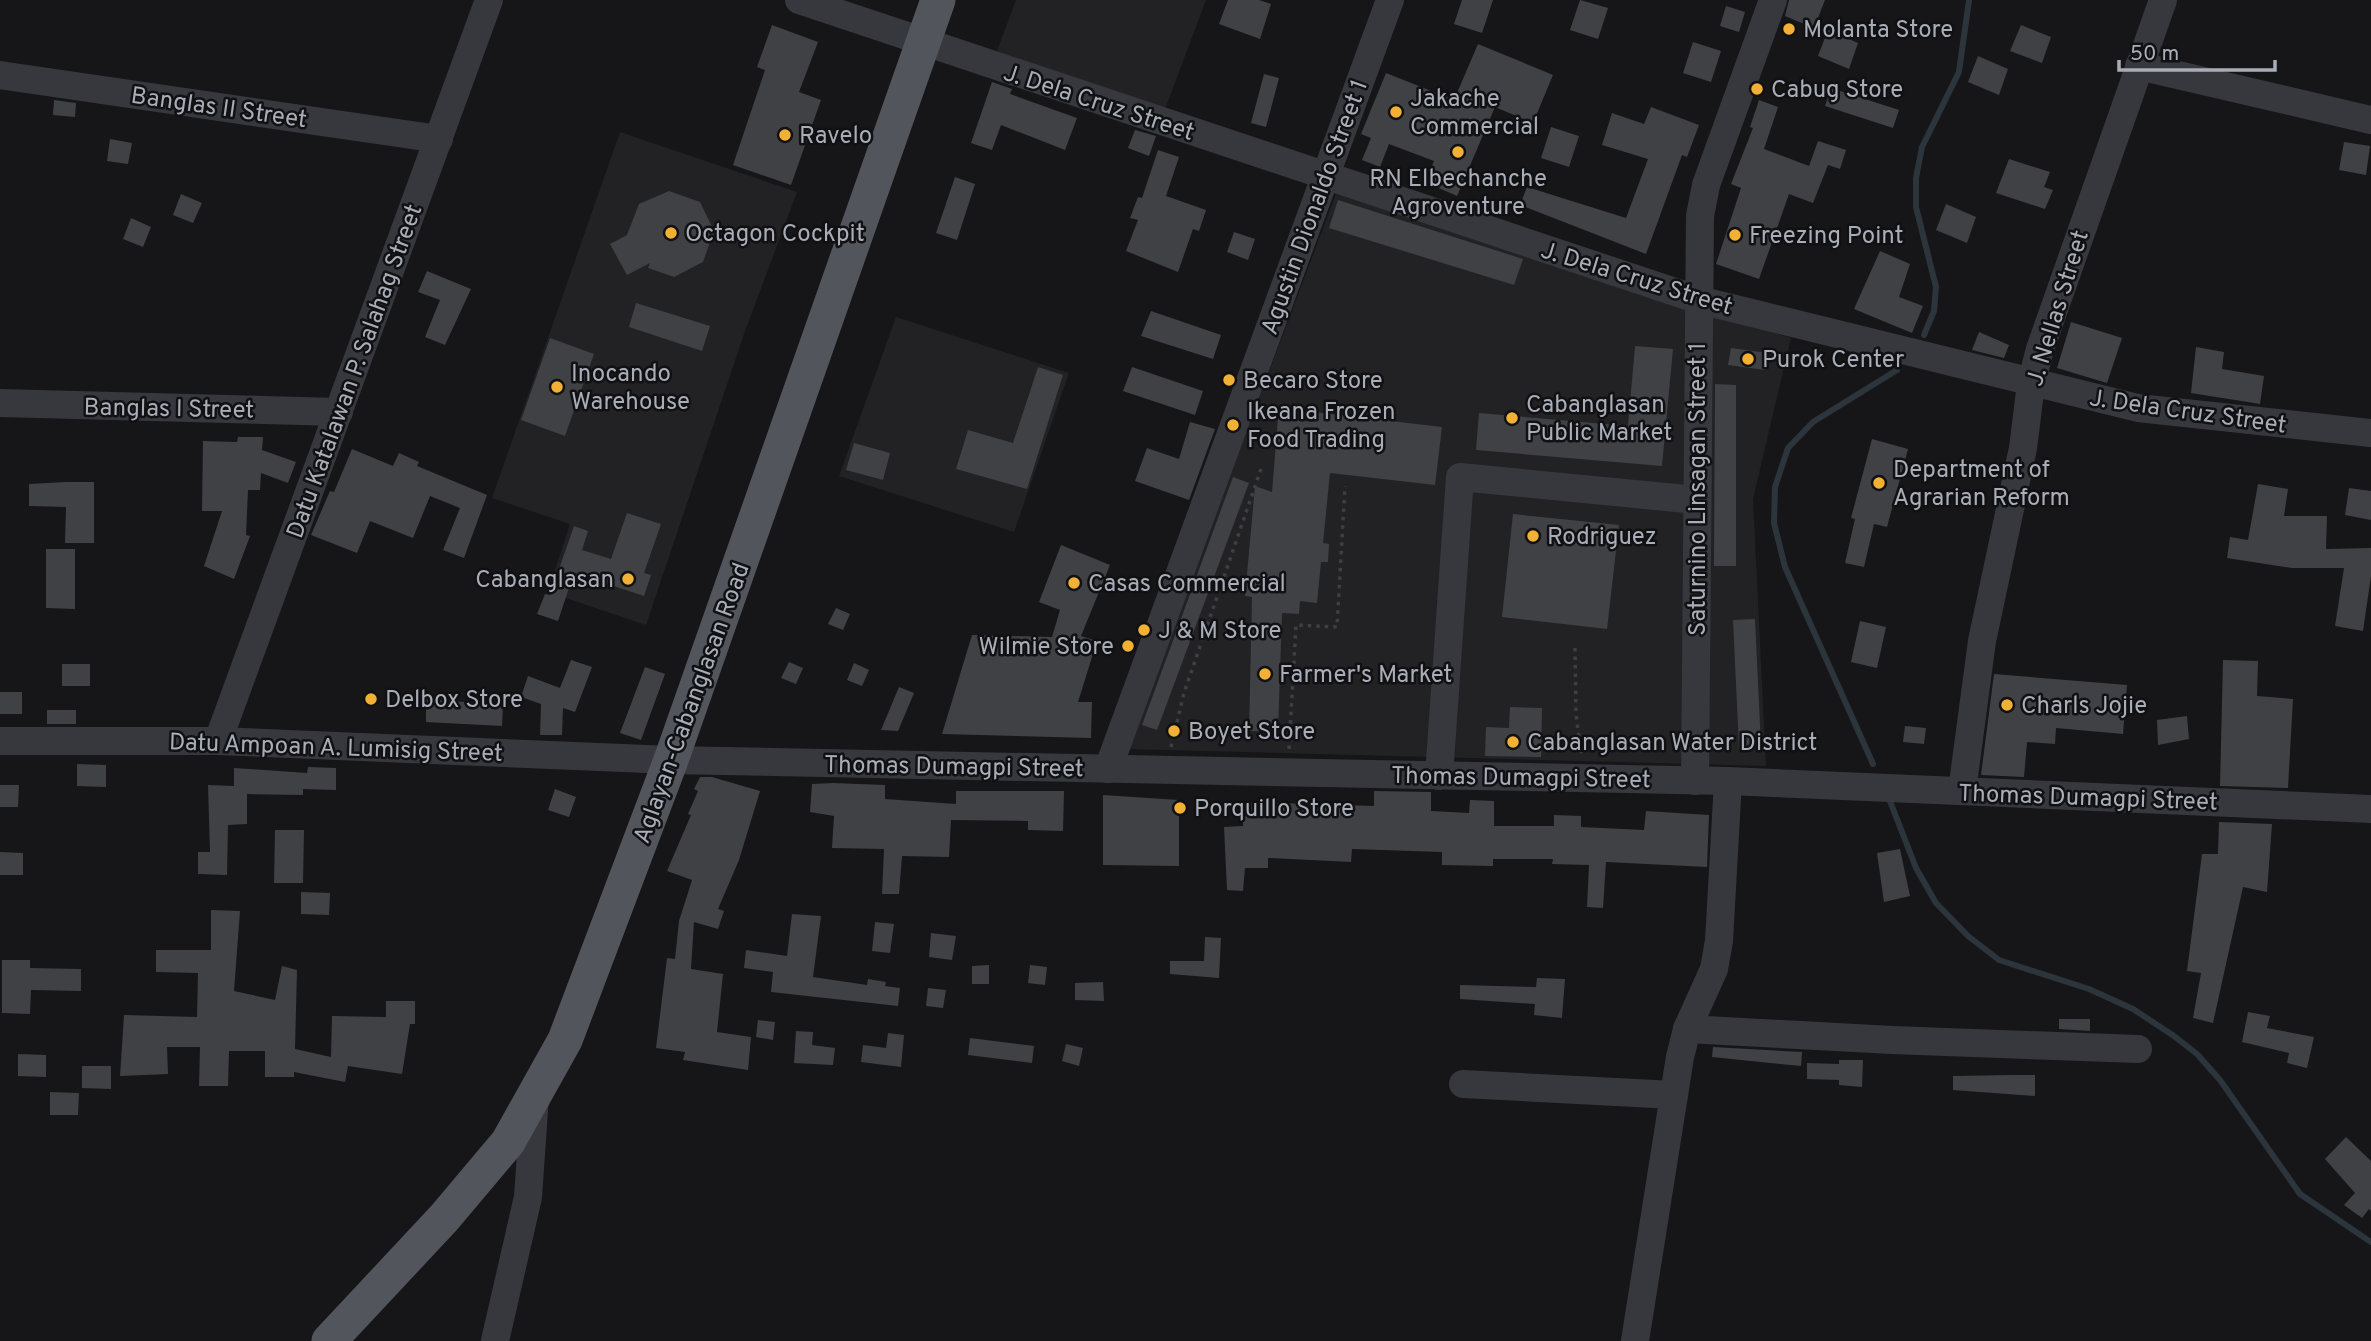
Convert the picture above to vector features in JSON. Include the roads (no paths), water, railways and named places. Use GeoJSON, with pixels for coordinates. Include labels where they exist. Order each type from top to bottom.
{"type":"FeatureCollection","features":[{"type":"Feature","properties":{"kind":"main road","name":"Aglayan-Cabanglasan Road"},"geometry":{"type":"LineString","coordinates":[[329,1341],[444,1218],[508,1142],[565,1040],[671,760],[938,0]]}},
{"type":"Feature","properties":{"kind":"street","name":"Datu Katalawan P. Salahag Street"},"geometry":{"type":"LineString","coordinates":[[218,741],[489,0]]}},
{"type":"Feature","properties":{"kind":"street","name":"J. Dela Cruz Street"},"geometry":{"type":"LineString","coordinates":[[799,0],[923,44],[1699,300],[2031,384],[2138,408],[2371,433]]}},
{"type":"Feature","properties":{"kind":"street","name":"Agustin Dionaldo Street 1"},"geometry":{"type":"LineString","coordinates":[[1108,769],[1390,0]]}},
{"type":"Feature","properties":{"kind":"street","name":"Saturnino Linsagan Street 1"},"geometry":{"type":"LineString","coordinates":[[1695,781],[1700,216],[1706,185],[1773,0]]}},
{"type":"Feature","properties":{"kind":"street","name":"J. Nellas Street"},"geometry":{"type":"LineString","coordinates":[[1962,792],[1982,641],[2023,448],[2031,384],[2054,305],[2163,0]]}},
{"type":"Feature","properties":{"kind":"street"},"geometry":{"type":"LineString","coordinates":[[2139,66],[2371,120]]}},
{"type":"Feature","properties":{"kind":"street","name":"Banglas II Street"},"geometry":{"type":"LineString","coordinates":[[0,75],[439,138]]}},
{"type":"Feature","properties":{"kind":"street","name":"Banglas I Street"},"geometry":{"type":"LineString","coordinates":[[0,403],[339,412]]}},
{"type":"Feature","properties":{"kind":"street"},"geometry":{"type":"LineString","coordinates":[[1438,776],[1461,477],[1697,500]]}},
{"type":"Feature","properties":{"kind":"street","name":"Datu Ampoan A. Lumisig Street"},"geometry":{"type":"LineString","coordinates":[[0,741],[218,741],[671,760]]}},
{"type":"Feature","properties":{"kind":"street","name":"Thomas Dumagpi Street"},"geometry":{"type":"LineString","coordinates":[[671,760],[1695,781],[2371,809]]}},
{"type":"Feature","properties":{"kind":"street"},"geometry":{"type":"LineString","coordinates":[[1635,1341],[1687,1029],[1711,978],[1717,951],[1728,782]]}},
{"type":"Feature","properties":{"kind":"street"},"geometry":{"type":"LineString","coordinates":[[1687,1029],[2138,1049]]}},
{"type":"Feature","properties":{"kind":"street"},"geometry":{"type":"LineString","coordinates":[[1463,1084],[1674,1095]]}},
{"type":"Feature","properties":{"kind":"street"},"geometry":{"type":"LineString","coordinates":[[495,1341],[528,1197],[535,1096]]}},
{"type":"Feature","properties":{"kind":"waterway"},"geometry":{"type":"LineString","coordinates":[[1924,335],[1934,311],[1936,287],[1916,207],[1916,178],[1922,147],[1959,72],[1969,0]]}},
{"type":"Feature","properties":{"kind":"waterway"},"geometry":{"type":"LineString","coordinates":[[1873,764],[1785,567],[1774,523],[1775,487],[1788,448],[1813,422],[1897,370]]}},
{"type":"Feature","properties":{"kind":"waterway"},"geometry":{"type":"LineString","coordinates":[[1888,796],[1916,868],[1936,903],[1968,936],[1999,960],[2089,989],[2133,1009],[2174,1036],[2197,1054],[2220,1080],[2300,1194],[2371,1242]]}},
{"type":"Feature","properties":{"kind":"place","name":"Molanta Store"},"geometry":{"type":"Point","coordinates":[1789,29]}},
{"type":"Feature","properties":{"kind":"place","name":"Cabug Store"},"geometry":{"type":"Point","coordinates":[1757,89]}},
{"type":"Feature","properties":{"kind":"place","name":"Jakache Commercial"},"geometry":{"type":"Point","coordinates":[1396,112]}},
{"type":"Feature","properties":{"kind":"place","name":"Ravelo"},"geometry":{"type":"Point","coordinates":[785,135]}},
{"type":"Feature","properties":{"kind":"place","name":"RN Elbechanche Agroventure"},"geometry":{"type":"Point","coordinates":[1458,152]}},
{"type":"Feature","properties":{"kind":"place","name":"Octagon Cockpit"},"geometry":{"type":"Point","coordinates":[671,233]}},
{"type":"Feature","properties":{"kind":"place","name":"Freezing Point"},"geometry":{"type":"Point","coordinates":[1735,235]}},
{"type":"Feature","properties":{"kind":"place","name":"Purok Center"},"geometry":{"type":"Point","coordinates":[1748,359]}},
{"type":"Feature","properties":{"kind":"place","name":"Becaro Store"},"geometry":{"type":"Point","coordinates":[1229,380]}},
{"type":"Feature","properties":{"kind":"place","name":"Inocando Warehouse"},"geometry":{"type":"Point","coordinates":[557,387]}},
{"type":"Feature","properties":{"kind":"place","name":"Cabanglasan Public Market"},"geometry":{"type":"Point","coordinates":[1512,418]}},
{"type":"Feature","properties":{"kind":"place","name":"Ikeana Frozen Food Trading"},"geometry":{"type":"Point","coordinates":[1233,425]}},
{"type":"Feature","properties":{"kind":"place","name":"Department of Agrarian Reform"},"geometry":{"type":"Point","coordinates":[1879,483]}},
{"type":"Feature","properties":{"kind":"place","name":"Rodriguez"},"geometry":{"type":"Point","coordinates":[1533,536]}},
{"type":"Feature","properties":{"kind":"place","name":"Cabanglasan"},"geometry":{"type":"Point","coordinates":[628,579]}},
{"type":"Feature","properties":{"kind":"place","name":"Casas Commercial"},"geometry":{"type":"Point","coordinates":[1074,583]}},
{"type":"Feature","properties":{"kind":"place","name":"J & M Store"},"geometry":{"type":"Point","coordinates":[1144,630]}},
{"type":"Feature","properties":{"kind":"place","name":"Wilmie Store"},"geometry":{"type":"Point","coordinates":[1128,646]}},
{"type":"Feature","properties":{"kind":"place","name":"Farmer's Market"},"geometry":{"type":"Point","coordinates":[1265,674]}},
{"type":"Feature","properties":{"kind":"place","name":"Delbox Store"},"geometry":{"type":"Point","coordinates":[371,699]}},
{"type":"Feature","properties":{"kind":"place","name":"Charls Jojie"},"geometry":{"type":"Point","coordinates":[2007,705]}},
{"type":"Feature","properties":{"kind":"place","name":"Boyet Store"},"geometry":{"type":"Point","coordinates":[1174,731]}},
{"type":"Feature","properties":{"kind":"place","name":"Cabanglasan Water District"},"geometry":{"type":"Point","coordinates":[1513,742]}},
{"type":"Feature","properties":{"kind":"place","name":"Porquillo Store"},"geometry":{"type":"Point","coordinates":[1180,808]}}]}
